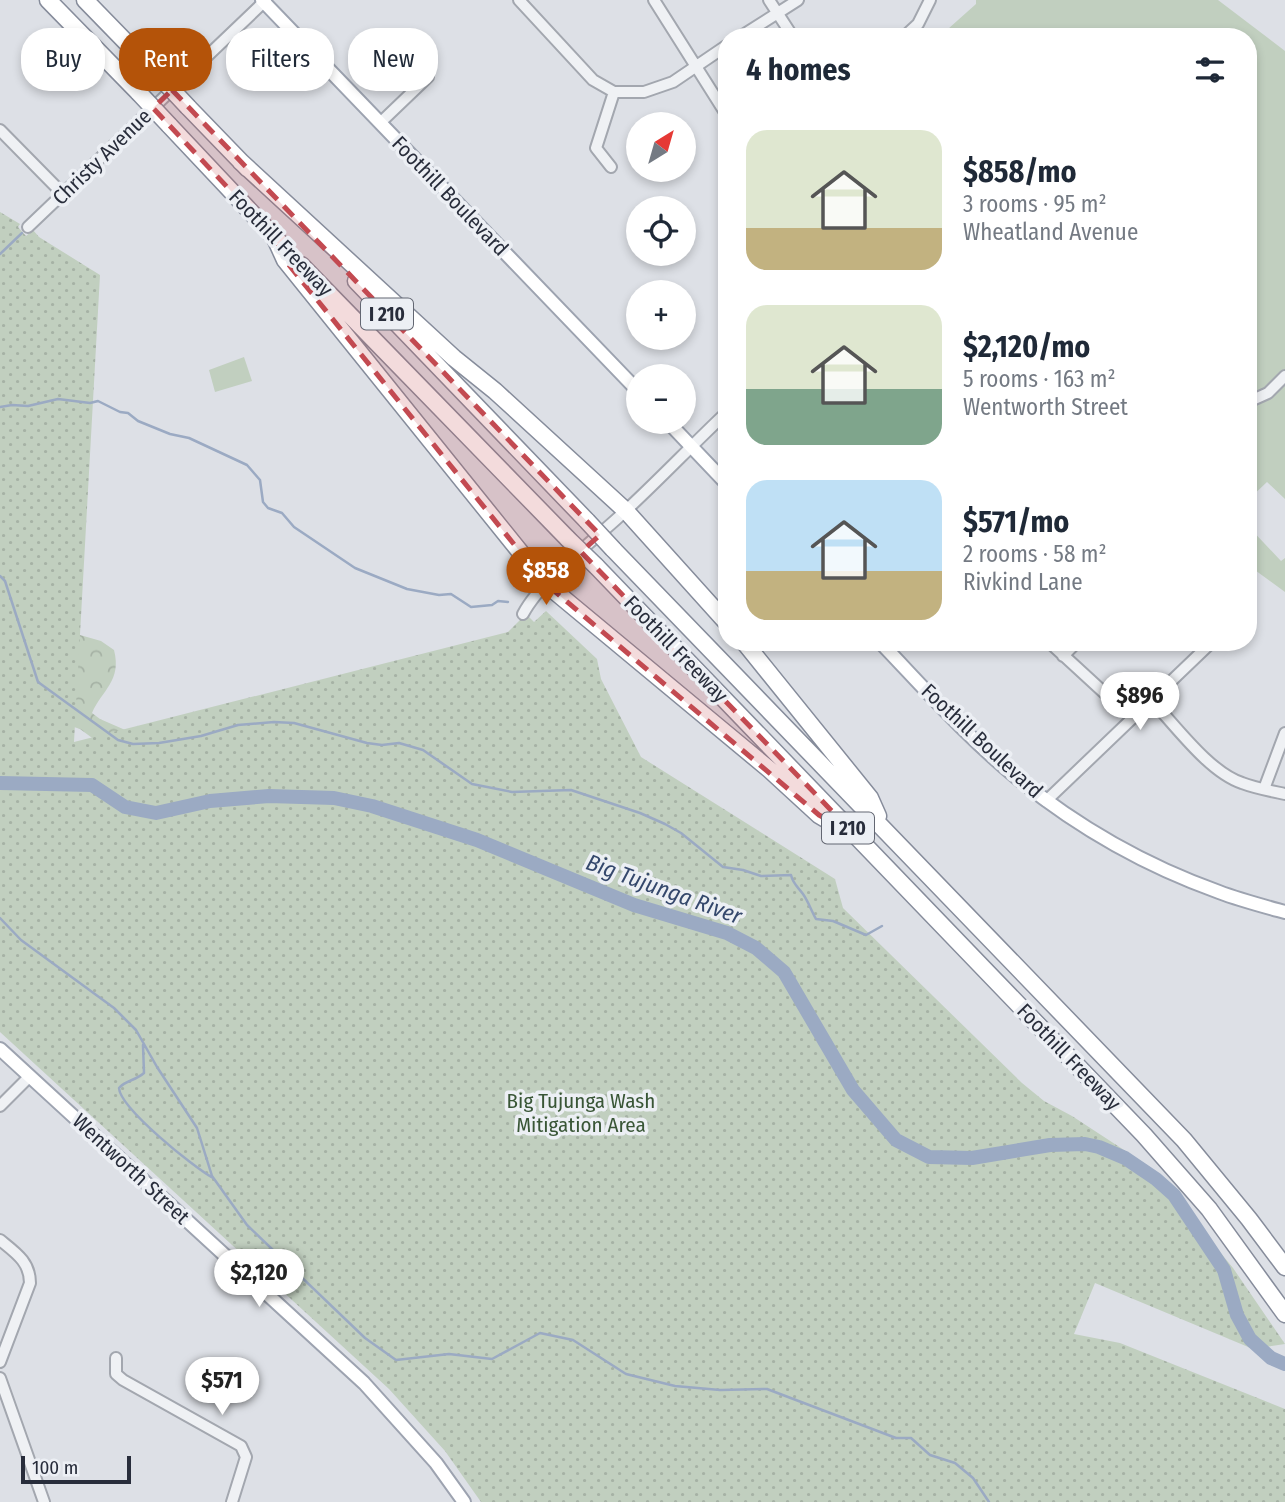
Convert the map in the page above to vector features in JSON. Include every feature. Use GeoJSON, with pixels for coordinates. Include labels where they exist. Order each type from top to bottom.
{"type":"FeatureCollection","features":[{"type":"Feature","properties":{"kind":"highway","name":"Foothill Freeway"},"geometry":{"type":"LineString","coordinates":[[48,0],[275,238],[1100,1088],[1202,1201],[1285,1314]]}},
{"type":"Feature","properties":{"kind":"highway","name":"Foothill Freeway"},"geometry":{"type":"LineString","coordinates":[[85,0],[1159,1114],[1207,1167],[1285,1267]]}},
{"type":"Feature","properties":{"kind":"highway"},"geometry":{"type":"LineString","coordinates":[[240,161],[454,358],[495,391],[626,511],[718,613]]}},
{"type":"Feature","properties":{"kind":"highway"},"geometry":{"type":"LineString","coordinates":[[275,238],[285,260],[546,584],[770,770],[819,815],[858,838]]}},
{"type":"Feature","properties":{"kind":"highway"},"geometry":{"type":"LineString","coordinates":[[751,651],[870,798],[881,825]]}},
{"type":"Feature","properties":{"kind":"main road","name":"Foothill Boulevard"},"geometry":{"type":"LineString","coordinates":[[264,1],[626,378]]}},
{"type":"Feature","properties":{"kind":"main road"},"geometry":{"type":"LineString","coordinates":[[679,434],[718,475]]}},
{"type":"Feature","properties":{"kind":"main road","name":"Foothill Boulevard"},"geometry":{"type":"LineString","coordinates":[[889,651],[1002,765],[1046,801],[1094,832],[1152,864],[1220,893],[1285,912]]}},
{"type":"Feature","properties":{"kind":"main road","name":"Wentworth Street"},"geometry":{"type":"LineString","coordinates":[[0,1049],[364,1383],[436,1463],[464,1502]]}},
{"type":"Feature","properties":{"kind":"street"},"geometry":{"type":"LineString","coordinates":[[519,0],[593,79],[614,92],[644,92],[673,82],[718,51]]}},
{"type":"Feature","properties":{"kind":"street"},"geometry":{"type":"LineString","coordinates":[[654,0],[718,101]]}},
{"type":"Feature","properties":{"kind":"street"},"geometry":{"type":"LineString","coordinates":[[769,0],[787,28]]}},
{"type":"Feature","properties":{"kind":"street"},"geometry":{"type":"LineString","coordinates":[[753,28],[797,0]]}},
{"type":"Feature","properties":{"kind":"street"},"geometry":{"type":"LineString","coordinates":[[914,28],[930,0]]}},
{"type":"Feature","properties":{"kind":"street","name":"Christy Avenue"},"geometry":{"type":"LineString","coordinates":[[28,227],[264,1]]}},
{"type":"Feature","properties":{"kind":"street"},"geometry":{"type":"LineString","coordinates":[[380,122],[413,91]]}},
{"type":"Feature","properties":{"kind":"street"},"geometry":{"type":"LineString","coordinates":[[611,167],[596,149],[614,92]]}},
{"type":"Feature","properties":{"kind":"street"},"geometry":{"type":"LineString","coordinates":[[0,130],[63,194]]}},
{"type":"Feature","properties":{"kind":"street"},"geometry":{"type":"LineString","coordinates":[[1257,398],[1268,393],[1285,376]]}},
{"type":"Feature","properties":{"kind":"street"},"geometry":{"type":"LineString","coordinates":[[523,614],[546,584],[626,511],[718,421]]}},
{"type":"Feature","properties":{"kind":"street"},"geometry":{"type":"LineString","coordinates":[[1058,651],[1134,716]]}},
{"type":"Feature","properties":{"kind":"street"},"geometry":{"type":"LineString","coordinates":[[1063,656],[1068,651]]}},
{"type":"Feature","properties":{"kind":"street"},"geometry":{"type":"LineString","coordinates":[[1046,801],[1203,651]]}},
{"type":"Feature","properties":{"kind":"street"},"geometry":{"type":"LineString","coordinates":[[1152,701],[1217,768],[1233,780],[1285,794]]}},
{"type":"Feature","properties":{"kind":"street"},"geometry":{"type":"LineString","coordinates":[[1264,789],[1285,733]]}},
{"type":"Feature","properties":{"kind":"street"},"geometry":{"type":"LineString","coordinates":[[0,1106],[30,1076]]}},
{"type":"Feature","properties":{"kind":"street"},"geometry":{"type":"LineString","coordinates":[[0,1240],[27,1265],[30,1283],[0,1362]]}},
{"type":"Feature","properties":{"kind":"street"},"geometry":{"type":"LineString","coordinates":[[116,1358],[116,1374],[122,1380],[241,1446],[246,1457],[232,1502]]}},
{"type":"Feature","properties":{"kind":"street"},"geometry":{"type":"LineString","coordinates":[[0,1378],[44,1502]]}},
{"type":"Feature","properties":{"kind":"highlighted area"},"geometry":{"type":"Polygon","coordinates":[[[172,90],[600,535],[581,552],[858,838],[819,815],[546,584],[285,260],[275,238],[153,108],[172,90]]]}},
{"type":"Feature","properties":{"kind":"green space"},"geometry":{"type":"Polygon","coordinates":[[[976,0],[1218,0],[1255,28],[949,28],[976,4],[976,0]]]}},
{"type":"Feature","properties":{"kind":"green space"},"geometry":{"type":"Polygon","coordinates":[[[1257,30],[1285,51],[1285,499],[1267,482],[1257,491],[1257,30]]]}},
{"type":"Feature","properties":{"kind":"green space","name":"Big Tujunga Wash Mitigation Area"},"geometry":{"type":"Polygon","coordinates":[[[0,212],[20,224],[18,227],[26,236],[33,230],[39,237],[100,275],[74,742],[508,632],[526,614],[534,622],[546,611],[597,659],[601,679],[641,757],[835,879],[843,908],[1022,1083],[1044,1101],[1150,1167],[1233,1268],[1285,1344],[1253,1349],[1095,1283],[1074,1334],[1120,1343],[1285,1409],[1285,1502],[481,1502],[445,1451],[389,1389],[0,1032],[0,212]]]}},
{"type":"Feature","properties":{"kind":"green space"},"geometry":{"type":"Polygon","coordinates":[[[244,357],[252,381],[215,392],[209,370],[244,357]]]}},
{"type":"Feature","properties":{"kind":"green space"},"geometry":{"type":"Polygon","coordinates":[[[1257,536],[1281,561],[1285,558],[1285,592],[1257,572],[1257,536]]]}},
{"type":"Feature","properties":{"kind":"green space"},"geometry":{"type":"Polygon","coordinates":[[[0,540],[66,631],[101,641],[114,650],[116,661],[113,677],[92,713],[139,736],[99,743],[80,729],[71,726],[0,732],[0,540]]]}},
{"type":"Feature","properties":{"kind":"waterway"},"geometry":{"type":"LineString","coordinates":[[0,254],[22,233]]}},
{"type":"Feature","properties":{"kind":"waterway"},"geometry":{"type":"LineString","coordinates":[[0,407],[28,406],[58,399],[90,403],[98,401],[128,413],[138,421],[170,434],[189,438],[247,465],[260,480],[263,502],[268,508],[282,513],[294,527],[355,568],[407,589],[439,595],[451,594],[471,607],[492,605],[498,601],[508,602]]}},
{"type":"Feature","properties":{"kind":"waterway"},"geometry":{"type":"LineString","coordinates":[[0,576],[5,581],[38,682],[118,740],[133,744],[159,743],[201,736],[238,725],[274,722],[294,723],[367,743],[399,743],[423,750],[472,784],[512,792],[571,790],[640,813],[681,833],[723,867],[761,876],[791,875],[816,919],[833,921],[866,935],[882,926]]}},
{"type":"Feature","properties":{"kind":"waterway","name":"Big Tujunga River"},"geometry":{"type":"LineString","coordinates":[[0,783],[92,785],[125,807],[156,813],[210,801],[269,796],[334,798],[372,806],[477,840],[634,905],[727,933],[756,948],[784,972],[853,1090],[896,1140],[929,1157],[972,1158],[1050,1145],[1085,1144],[1125,1158],[1156,1179],[1174,1195],[1224,1270],[1237,1315],[1250,1339],[1271,1358],[1285,1364]]}},
{"type":"Feature","properties":{"kind":"waterway"},"geometry":{"type":"LineString","coordinates":[[0,918],[21,940],[114,1008],[136,1030],[197,1128],[212,1176],[247,1225],[365,1338],[396,1360],[449,1354],[492,1359],[540,1333],[573,1340],[626,1374],[675,1386],[720,1390],[767,1389],[896,1438],[911,1438],[930,1455],[955,1463],[973,1478],[989,1502]]}},
{"type":"Feature","properties":{"kind":"waterway"},"geometry":{"type":"LineString","coordinates":[[143,1045],[144,1073],[119,1088],[123,1097],[131,1109],[159,1136],[213,1178]]}}]}
